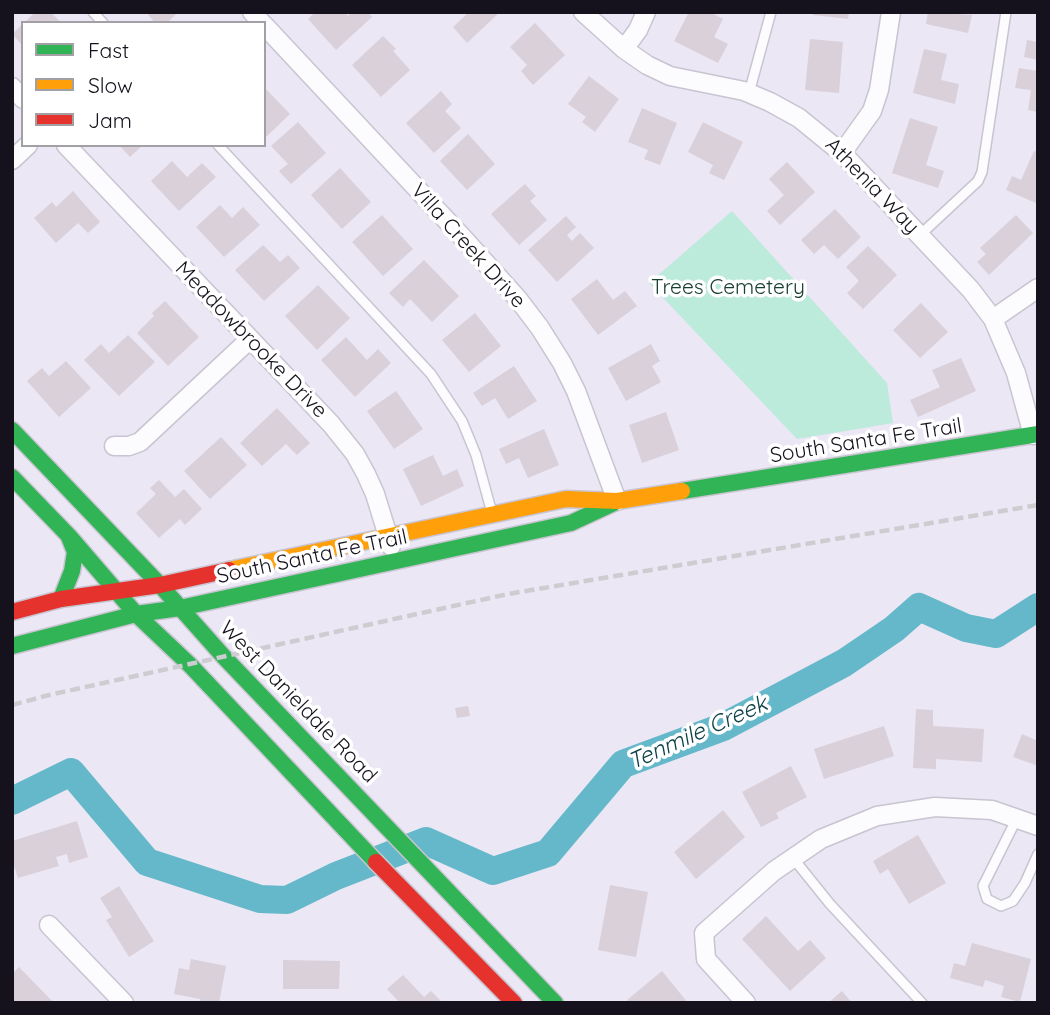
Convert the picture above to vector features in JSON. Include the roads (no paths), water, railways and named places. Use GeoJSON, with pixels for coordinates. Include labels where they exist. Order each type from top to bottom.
{"type":"FeatureCollection","features":[{"type":"Feature","properties":{"kind":"main road","name":"West Danieldale Road"},"geometry":{"type":"LineString","coordinates":[[12,430],[555,1003]]}},
{"type":"Feature","properties":{"kind":"main road","name":"South Santa Fe Trail"},"geometry":{"type":"LineString","coordinates":[[12,612],[114,590],[160,585],[566,499],[617,501],[1035,435]]}},
{"type":"Feature","properties":{"kind":"main road"},"geometry":{"type":"LineString","coordinates":[[12,477],[69,536],[136,614],[190,665],[415,903],[514,1003]]}},
{"type":"Feature","properties":{"kind":"main road","name":"South Santa Fe Trail"},"geometry":{"type":"LineString","coordinates":[[12,646],[136,614],[180,608],[571,523],[617,501]]}},
{"type":"Feature","properties":{"kind":"main road"},"geometry":{"type":"LineString","coordinates":[[492,515],[498,538]]}},
{"type":"Feature","properties":{"kind":"main road"},"geometry":{"type":"LineString","coordinates":[[61,600],[72,571],[75,552],[69,536]]}},
{"type":"Feature","properties":{"kind":"street","name":"Athenia Way"},"geometry":{"type":"LineString","coordinates":[[583,12],[647,65],[670,75],[749,93],[770,102],[799,118],[842,153],[971,290],[993,319],[1016,373],[1035,435]]}},
{"type":"Feature","properties":{"kind":"street"},"geometry":{"type":"LineString","coordinates":[[624,48],[638,30],[646,12]]}},
{"type":"Feature","properties":{"kind":"street"},"geometry":{"type":"LineString","coordinates":[[842,153],[872,111],[879,90],[891,12]]}},
{"type":"Feature","properties":{"kind":"street","name":"Villa Creek Drive"},"geometry":{"type":"LineString","coordinates":[[266,27],[464,239],[518,299],[540,328],[576,391],[617,501]]}},
{"type":"Feature","properties":{"kind":"street"},"geometry":{"type":"LineString","coordinates":[[12,160],[26,147]]}},
{"type":"Feature","properties":{"kind":"street","name":"Meadowbrooke Drive"},"geometry":{"type":"LineString","coordinates":[[68,147],[331,424],[355,454],[376,494],[394,560]]}},
{"type":"Feature","properties":{"kind":"street"},"geometry":{"type":"LineString","coordinates":[[993,319],[1038,288]]}},
{"type":"Feature","properties":{"kind":"street"},"geometry":{"type":"LineString","coordinates":[[114,446],[129,446],[140,442],[249,340]]}},
{"type":"Feature","properties":{"kind":"street"},"geometry":{"type":"LineString","coordinates":[[747,1003],[706,959],[704,933],[774,871],[821,839],[877,816],[935,807],[992,810],[1038,826]]}},
{"type":"Feature","properties":{"kind":"street"},"geometry":{"type":"LineString","coordinates":[[49,925],[124,1003]]}},
{"type":"Feature","properties":{"kind":"lane"},"geometry":{"type":"LineString","coordinates":[[749,93],[771,12]]}},
{"type":"Feature","properties":{"kind":"lane"},"geometry":{"type":"LineString","coordinates":[[920,235],[978,181],[982,172],[1006,12]]}},
{"type":"Feature","properties":{"kind":"lane"},"geometry":{"type":"LineString","coordinates":[[220,147],[431,374],[462,421],[476,454],[492,515]]}},
{"type":"Feature","properties":{"kind":"lane"},"geometry":{"type":"LineString","coordinates":[[1017,818],[982,886],[987,899],[1001,906],[1013,901],[1025,883],[1038,854]]}},
{"type":"Feature","properties":{"kind":"lane"},"geometry":{"type":"LineString","coordinates":[[793,858],[830,904],[922,1003]]}},
{"type":"Feature","properties":{"kind":"waterway","name":"Tenmile Creek"},"geometry":{"type":"LineString","coordinates":[[12,801],[71,772],[147,862],[260,899],[287,900],[336,876],[426,841],[493,871],[548,853],[623,764],[723,727],[844,663],[894,629],[919,607],[966,628],[996,634],[1038,607]]}},
{"type":"Feature","properties":{"kind":"railway"},"geometry":{"type":"LineString","coordinates":[[12,705],[508,594],[1038,505]]}},
{"type":"Feature","properties":{"kind":"park label","name":"Trees Cemetery"},"geometry":{"type":"Point","coordinates":[728,288]}}]}
